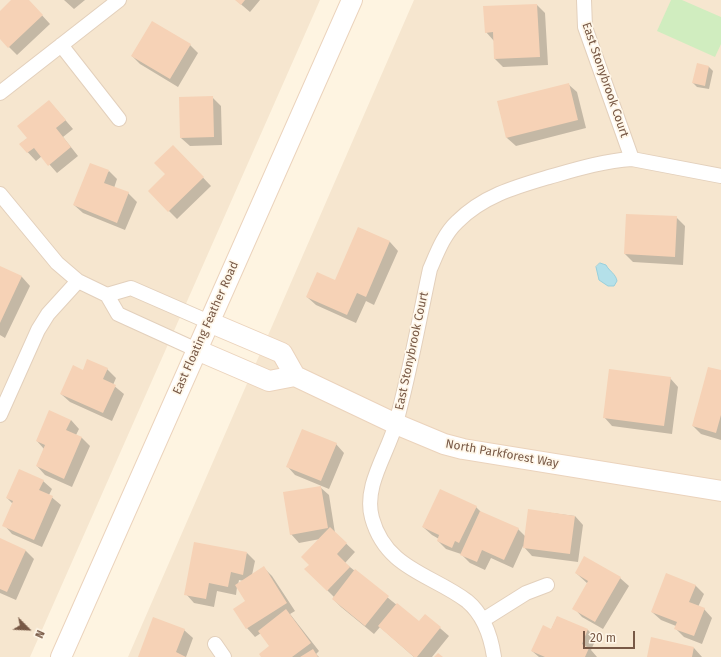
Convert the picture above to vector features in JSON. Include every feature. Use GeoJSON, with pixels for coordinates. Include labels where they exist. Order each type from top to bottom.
{"type":"FeatureCollection","features":[{"type":"Feature","properties":{"kind":"main road","name":"East Floating Feather Road"},"geometry":{"type":"LineString","coordinates":[[61,657],[352,0]]}},
{"type":"Feature","properties":{"kind":"main road"},"geometry":{"type":"LineString","coordinates":[[197,350],[269,381],[295,376],[282,353],[209,322]]}},
{"type":"Feature","properties":{"kind":"main road","name":"North Parkforest Way"},"geometry":{"type":"LineString","coordinates":[[295,376],[396,424],[444,444],[463,449],[721,491]]}},
{"type":"Feature","properties":{"kind":"street"},"geometry":{"type":"LineString","coordinates":[[0,94],[119,0]]}},
{"type":"Feature","properties":{"kind":"street","name":"East Stonybrook Court"},"geometry":{"type":"LineString","coordinates":[[584,0],[585,27],[632,159]]}},
{"type":"Feature","properties":{"kind":"street"},"geometry":{"type":"LineString","coordinates":[[62,45],[119,119]]}},
{"type":"Feature","properties":{"kind":"street","name":"East Stonybrook Court"},"geometry":{"type":"LineString","coordinates":[[494,657],[491,639],[483,620],[468,602],[402,563],[380,539],[372,517],[370,493],[396,424],[430,269],[439,246],[456,223],[478,203],[504,190],[589,165],[608,161],[632,159],[721,176]]}},
{"type":"Feature","properties":{"kind":"street"},"geometry":{"type":"LineString","coordinates":[[0,194],[56,263],[78,281],[106,295],[118,314],[197,350]]}},
{"type":"Feature","properties":{"kind":"street"},"geometry":{"type":"LineString","coordinates":[[0,415],[38,330],[48,314],[78,281]]}},
{"type":"Feature","properties":{"kind":"street"},"geometry":{"type":"LineString","coordinates":[[106,295],[131,288],[209,322]]}},
{"type":"Feature","properties":{"kind":"street"},"geometry":{"type":"LineString","coordinates":[[483,620],[526,593],[547,584]]}},
{"type":"Feature","properties":{"kind":"street"},"geometry":{"type":"LineString","coordinates":[[215,644],[224,657]]}},
{"type":"Feature","properties":{"kind":"shaded area"},"geometry":{"type":"Polygon","coordinates":[[[0,0],[320,0],[30,657],[0,657],[0,0]]]}},
{"type":"Feature","properties":{"kind":"shaded area"},"geometry":{"type":"Polygon","coordinates":[[[414,0],[721,0],[721,657],[128,657],[414,0]]]}},
{"type":"Feature","properties":{"kind":"green space"},"geometry":{"type":"Polygon","coordinates":[[[671,0],[682,0],[721,17],[721,44],[715,57],[657,31],[671,0]]]}},
{"type":"Feature","properties":{"kind":"water"},"geometry":{"type":"Polygon","coordinates":[[[600,263],[606,265],[615,276],[617,281],[614,286],[608,286],[599,280],[596,267],[600,263]]]}},
{"type":"Feature","properties":{"kind":"building"},"geometry":{"type":"Polygon","coordinates":[[[11,0],[29,0],[43,15],[8,48],[0,39],[0,11],[11,0]]]}},
{"type":"Feature","properties":{"kind":"building"},"geometry":{"type":"Polygon","coordinates":[[[235,0],[245,0],[241,5],[235,0]]]}},
{"type":"Feature","properties":{"kind":"building"},"geometry":{"type":"Polygon","coordinates":[[[537,4],[540,57],[494,59],[493,32],[485,33],[483,6],[537,4]]]}},
{"type":"Feature","properties":{"kind":"building"},"geometry":{"type":"Polygon","coordinates":[[[152,21],[191,44],[170,79],[131,56],[152,21]]]}},
{"type":"Feature","properties":{"kind":"building"},"geometry":{"type":"Polygon","coordinates":[[[697,63],[709,66],[705,86],[692,83],[697,63]]]}},
{"type":"Feature","properties":{"kind":"building"},"geometry":{"type":"Polygon","coordinates":[[[569,83],[578,120],[506,138],[497,101],[569,83]]]}},
{"type":"Feature","properties":{"kind":"building"},"geometry":{"type":"Polygon","coordinates":[[[213,96],[214,137],[180,138],[179,97],[213,96]]]}},
{"type":"Feature","properties":{"kind":"building"},"geometry":{"type":"Polygon","coordinates":[[[49,100],[66,120],[56,128],[71,147],[48,166],[34,148],[27,153],[19,144],[27,138],[17,126],[49,100]]]}},
{"type":"Feature","properties":{"kind":"building"},"geometry":{"type":"Polygon","coordinates":[[[173,145],[204,177],[168,212],[148,191],[165,174],[154,163],[173,145]]]}},
{"type":"Feature","properties":{"kind":"building"},"geometry":{"type":"Polygon","coordinates":[[[90,163],[109,170],[104,183],[129,192],[117,223],[73,205],[90,163]]]}},
{"type":"Feature","properties":{"kind":"building"},"geometry":{"type":"Polygon","coordinates":[[[626,214],[677,216],[675,257],[624,254],[626,214]]]}},
{"type":"Feature","properties":{"kind":"building"},"geometry":{"type":"Polygon","coordinates":[[[358,227],[390,241],[366,297],[357,293],[347,315],[306,297],[317,272],[335,280],[358,227]]]}},
{"type":"Feature","properties":{"kind":"building"},"geometry":{"type":"Polygon","coordinates":[[[0,266],[22,276],[0,323],[0,266]]]}},
{"type":"Feature","properties":{"kind":"building"},"geometry":{"type":"Polygon","coordinates":[[[87,359],[108,368],[103,379],[116,385],[103,413],[60,394],[73,365],[83,370],[87,359]]]}},
{"type":"Feature","properties":{"kind":"building"},"geometry":{"type":"Polygon","coordinates":[[[708,367],[721,370],[721,415],[716,433],[692,426],[708,367]]]}},
{"type":"Feature","properties":{"kind":"building"},"geometry":{"type":"Polygon","coordinates":[[[609,369],[671,377],[664,426],[603,418],[609,369]]]}},
{"type":"Feature","properties":{"kind":"building"},"geometry":{"type":"Polygon","coordinates":[[[49,410],[71,420],[66,430],[82,437],[64,479],[36,466],[45,445],[36,441],[49,410]]]}},
{"type":"Feature","properties":{"kind":"building"},"geometry":{"type":"Polygon","coordinates":[[[302,429],[337,443],[321,481],[286,467],[302,429]]]}},
{"type":"Feature","properties":{"kind":"building"},"geometry":{"type":"Polygon","coordinates":[[[19,469],[44,480],[39,490],[53,496],[34,540],[2,526],[13,501],[6,498],[19,469]]]}},
{"type":"Feature","properties":{"kind":"building"},"geometry":{"type":"Polygon","coordinates":[[[321,486],[328,528],[290,535],[283,492],[321,486]]]}},
{"type":"Feature","properties":{"kind":"building"},"geometry":{"type":"Polygon","coordinates":[[[440,489],[477,506],[459,543],[455,541],[452,548],[437,541],[439,535],[422,527],[440,489]]]}},
{"type":"Feature","properties":{"kind":"building"},"geometry":{"type":"Polygon","coordinates":[[[528,509],[575,516],[570,554],[523,548],[528,509]]]}},
{"type":"Feature","properties":{"kind":"building"},"geometry":{"type":"Polygon","coordinates":[[[480,511],[519,528],[504,560],[482,550],[477,562],[460,555],[480,511]]]}},
{"type":"Feature","properties":{"kind":"building"},"geometry":{"type":"Polygon","coordinates":[[[330,527],[347,543],[337,554],[350,567],[327,591],[304,569],[309,565],[301,557],[330,527]]]}},
{"type":"Feature","properties":{"kind":"building"},"geometry":{"type":"Polygon","coordinates":[[[0,538],[26,550],[7,592],[0,589],[0,538]]]}},
{"type":"Feature","properties":{"kind":"building"},"geometry":{"type":"Polygon","coordinates":[[[194,542],[247,552],[243,575],[231,572],[228,587],[209,583],[206,599],[184,595],[194,542]]]}},
{"type":"Feature","properties":{"kind":"building"},"geometry":{"type":"Polygon","coordinates":[[[584,556],[621,577],[595,622],[572,609],[588,581],[575,573],[584,556]]]}},
{"type":"Feature","properties":{"kind":"building"},"geometry":{"type":"Polygon","coordinates":[[[264,566],[287,603],[246,629],[233,609],[245,601],[235,585],[264,566]]]}},
{"type":"Feature","properties":{"kind":"building"},"geometry":{"type":"Polygon","coordinates":[[[355,569],[389,596],[365,626],[332,599],[355,569]]]}},
{"type":"Feature","properties":{"kind":"building"},"geometry":{"type":"Polygon","coordinates":[[[666,573],[696,585],[689,602],[705,608],[694,636],[674,629],[677,622],[651,612],[666,573]]]}},
{"type":"Feature","properties":{"kind":"building"},"geometry":{"type":"Polygon","coordinates":[[[397,603],[419,621],[425,614],[441,627],[417,657],[414,657],[378,626],[397,603]]]}},
{"type":"Feature","properties":{"kind":"building"},"geometry":{"type":"Polygon","coordinates":[[[286,609],[311,643],[292,657],[261,657],[259,654],[269,646],[258,631],[286,609]]]}},
{"type":"Feature","properties":{"kind":"building"},"geometry":{"type":"Polygon","coordinates":[[[557,616],[588,629],[582,644],[589,648],[585,657],[545,657],[531,651],[543,625],[551,629],[557,616]]]}},
{"type":"Feature","properties":{"kind":"building"},"geometry":{"type":"Polygon","coordinates":[[[153,617],[185,629],[176,652],[186,657],[138,657],[153,617]]]}},
{"type":"Feature","properties":{"kind":"building"},"geometry":{"type":"Polygon","coordinates":[[[651,637],[694,647],[692,657],[647,657],[651,637]]]}},
{"type":"Feature","properties":{"kind":"building"},"geometry":{"type":"Polygon","coordinates":[[[313,649],[318,657],[300,657],[313,649]]]}},
{"type":"Feature","properties":{"kind":"building"},"geometry":{"type":"Polygon","coordinates":[[[438,653],[443,657],[434,657],[438,653]]]}}]}
